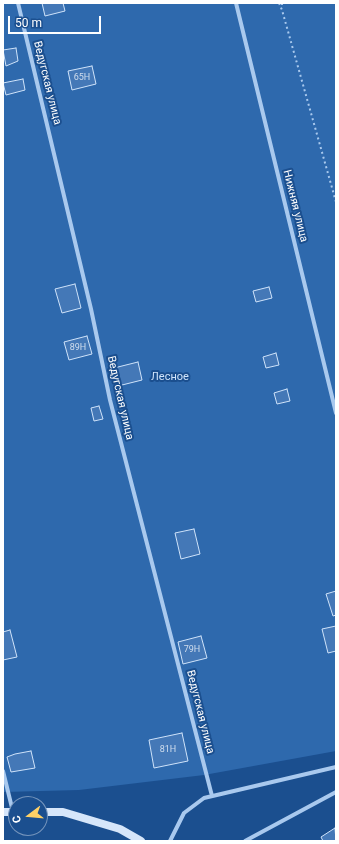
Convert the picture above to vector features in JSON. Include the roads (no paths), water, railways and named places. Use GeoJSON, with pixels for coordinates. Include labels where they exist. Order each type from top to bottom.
{"type":"FeatureCollection","features":[{"type":"Feature","properties":{"kind":"main road"},"geometry":{"type":"LineString","coordinates":[[48,812],[63,812],[120,829],[141,841]]}},
{"type":"Feature","properties":{"kind":"street","name":"Ведугская улица"},"geometry":{"type":"LineString","coordinates":[[18,3],[91,309],[110,400],[212,796]]}},
{"type":"Feature","properties":{"kind":"street","name":"Нижняя улица"},"geometry":{"type":"LineString","coordinates":[[236,3],[336,413]]}},
{"type":"Feature","properties":{"kind":"street"},"geometry":{"type":"LineString","coordinates":[[170,841],[184,813],[204,798],[336,767]]}},
{"type":"Feature","properties":{"kind":"street"},"geometry":{"type":"LineString","coordinates":[[3,771],[10,796]]}},
{"type":"Feature","properties":{"kind":"street"},"geometry":{"type":"LineString","coordinates":[[245,841],[336,794]]}},
{"type":"Feature","properties":{"kind":"park label","name":"Лесное"},"geometry":{"type":"Point","coordinates":[170,377]}}]}
